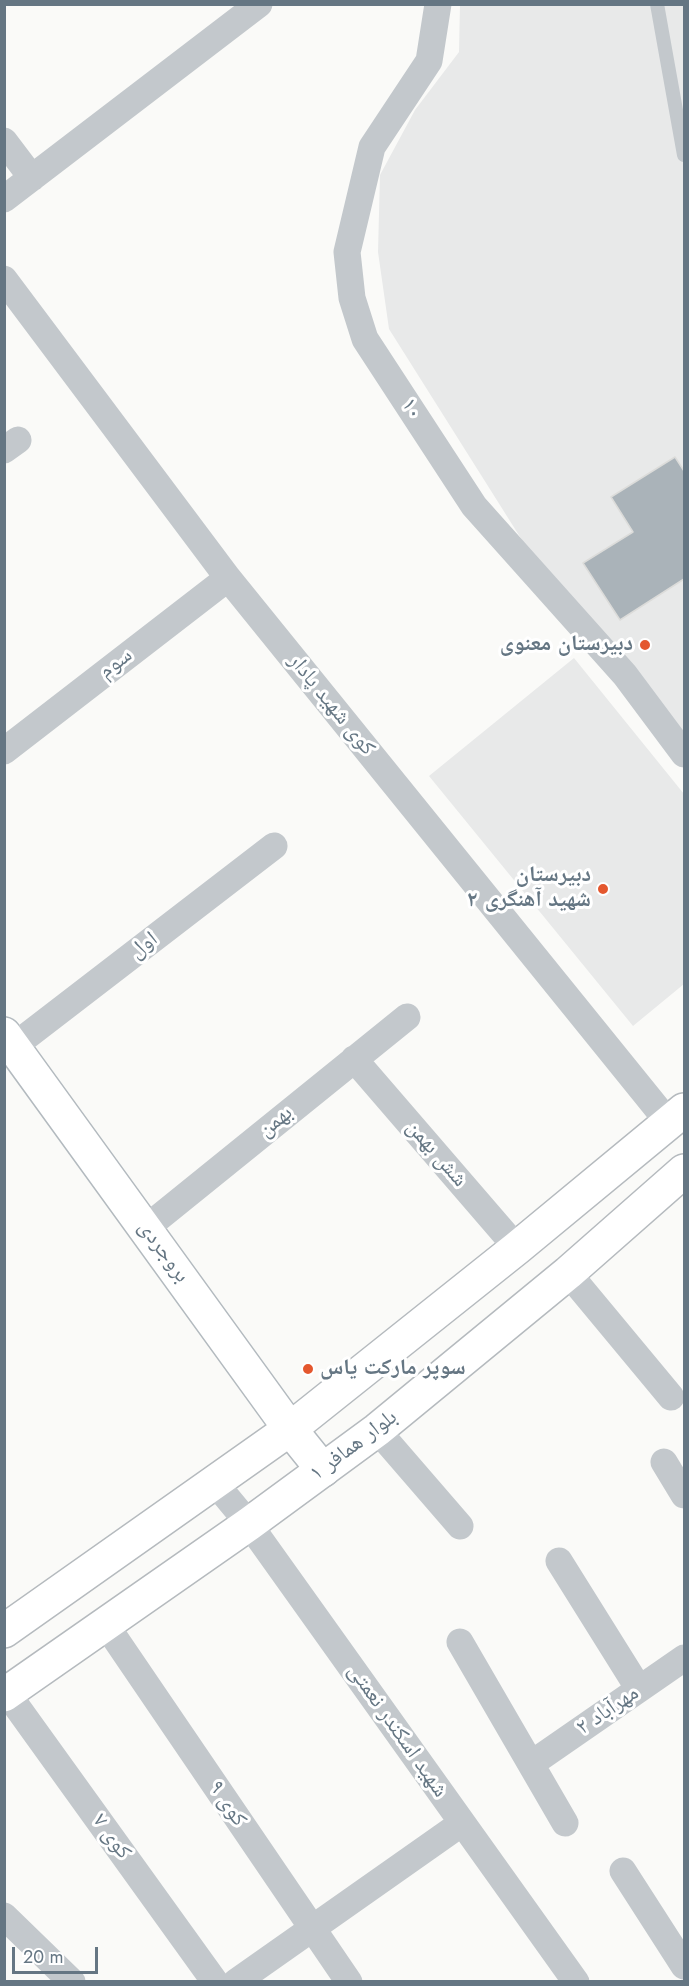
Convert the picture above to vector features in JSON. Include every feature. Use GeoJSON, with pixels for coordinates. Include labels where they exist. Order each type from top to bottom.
{"type":"FeatureCollection","features":[{"type":"Feature","properties":{"kind":"main road","name":"بروجردی"},"geometry":{"type":"LineString","coordinates":[[9,1040],[290,1429],[323,1470]]}},
{"type":"Feature","properties":{"kind":"main road"},"geometry":{"type":"LineString","coordinates":[[4,1631],[290,1429],[677,1117]]}},
{"type":"Feature","properties":{"kind":"main road","name":"بلوار همافر ۱"},"geometry":{"type":"LineString","coordinates":[[6,1694],[249,1524],[377,1430],[568,1273],[684,1171]]}},
{"type":"Feature","properties":{"kind":"street"},"geometry":{"type":"LineString","coordinates":[[4,198],[259,4]]}},
{"type":"Feature","properties":{"kind":"street","name":"۱۰"},"geometry":{"type":"LineString","coordinates":[[438,4],[429,61],[372,147],[347,252],[352,298],[365,339],[474,506],[625,675],[684,754]]}},
{"type":"Feature","properties":{"kind":"street"},"geometry":{"type":"LineString","coordinates":[[4,141],[32,178]]}},
{"type":"Feature","properties":{"kind":"street","name":"کوی شهید پادار"},"geometry":{"type":"LineString","coordinates":[[4,279],[228,578],[677,1117]]}},
{"type":"Feature","properties":{"kind":"street","name":"سوم"},"geometry":{"type":"LineString","coordinates":[[4,751],[228,578]]}},
{"type":"Feature","properties":{"kind":"street","name":"اول"},"geometry":{"type":"LineString","coordinates":[[9,1040],[274,846]]}},
{"type":"Feature","properties":{"kind":"street","name":"بهمن"},"geometry":{"type":"LineString","coordinates":[[146,1228],[407,1017]]}},
{"type":"Feature","properties":{"kind":"street","name":"شش بهمن"},"geometry":{"type":"LineString","coordinates":[[354,1059],[517,1248]]}},
{"type":"Feature","properties":{"kind":"street"},"geometry":{"type":"LineString","coordinates":[[568,1273],[671,1397]]}},
{"type":"Feature","properties":{"kind":"street"},"geometry":{"type":"LineString","coordinates":[[377,1430],[460,1526]]}},
{"type":"Feature","properties":{"kind":"street"},"geometry":{"type":"LineString","coordinates":[[663,1462],[684,1495]]}},
{"type":"Feature","properties":{"kind":"street","name":"شهید اسکندر نعمتی"},"geometry":{"type":"LineString","coordinates":[[215,1483],[249,1524],[576,1982]]}},
{"type":"Feature","properties":{"kind":"street"},"geometry":{"type":"LineString","coordinates":[[559,1561],[639,1689]]}},
{"type":"Feature","properties":{"kind":"street","name":"کوی ۹"},"geometry":{"type":"LineString","coordinates":[[106,1625],[349,1982]]}},
{"type":"Feature","properties":{"kind":"street"},"geometry":{"type":"LineString","coordinates":[[460,1642],[565,1823]]}},
{"type":"Feature","properties":{"kind":"street","name":"مهرآباد ۲"},"geometry":{"type":"LineString","coordinates":[[531,1764],[639,1689],[684,1661]]}},
{"type":"Feature","properties":{"kind":"street","name":"کوی ۷"},"geometry":{"type":"LineString","coordinates":[[6,1694],[215,1982]]}},
{"type":"Feature","properties":{"kind":"street"},"geometry":{"type":"LineString","coordinates":[[236,1982],[462,1823]]}},
{"type":"Feature","properties":{"kind":"street"},"geometry":{"type":"LineString","coordinates":[[623,1872],[684,1966]]}},
{"type":"Feature","properties":{"kind":"street"},"geometry":{"type":"LineString","coordinates":[[4,1916],[72,1982]]}},
{"type":"Feature","properties":{"kind":"lane"},"geometry":{"type":"LineString","coordinates":[[657,4],[684,156]]}},
{"type":"Feature","properties":{"kind":"shaded area"},"geometry":{"type":"Polygon","coordinates":[[[460,5],[684,5],[684,742],[527,548],[389,329],[378,252],[380,175],[415,110],[459,52],[460,5]]]}},
{"type":"Feature","properties":{"kind":"shaded area","name":"دبیرستان شهید آهنگری ۲"},"geometry":{"type":"Polygon","coordinates":[[[574,658],[684,794],[684,984],[633,1026],[429,776],[574,658]]]}},
{"type":"Feature","properties":{"kind":"building"},"geometry":{"type":"Polygon","coordinates":[[[675,457],[684,471],[684,579],[620,620],[583,563],[633,532],[611,497],[675,457]]]}},
{"type":"Feature","properties":{"kind":"place","name":"دبیرستان معنوی"},"geometry":{"type":"Point","coordinates":[645,645]}},
{"type":"Feature","properties":{"kind":"place","name":"دبیرستان شهید آهنگری ۲"},"geometry":{"type":"Point","coordinates":[603,889]}},
{"type":"Feature","properties":{"kind":"place","name":"سوپر مارکت یاس"},"geometry":{"type":"Point","coordinates":[308,1369]}}]}
